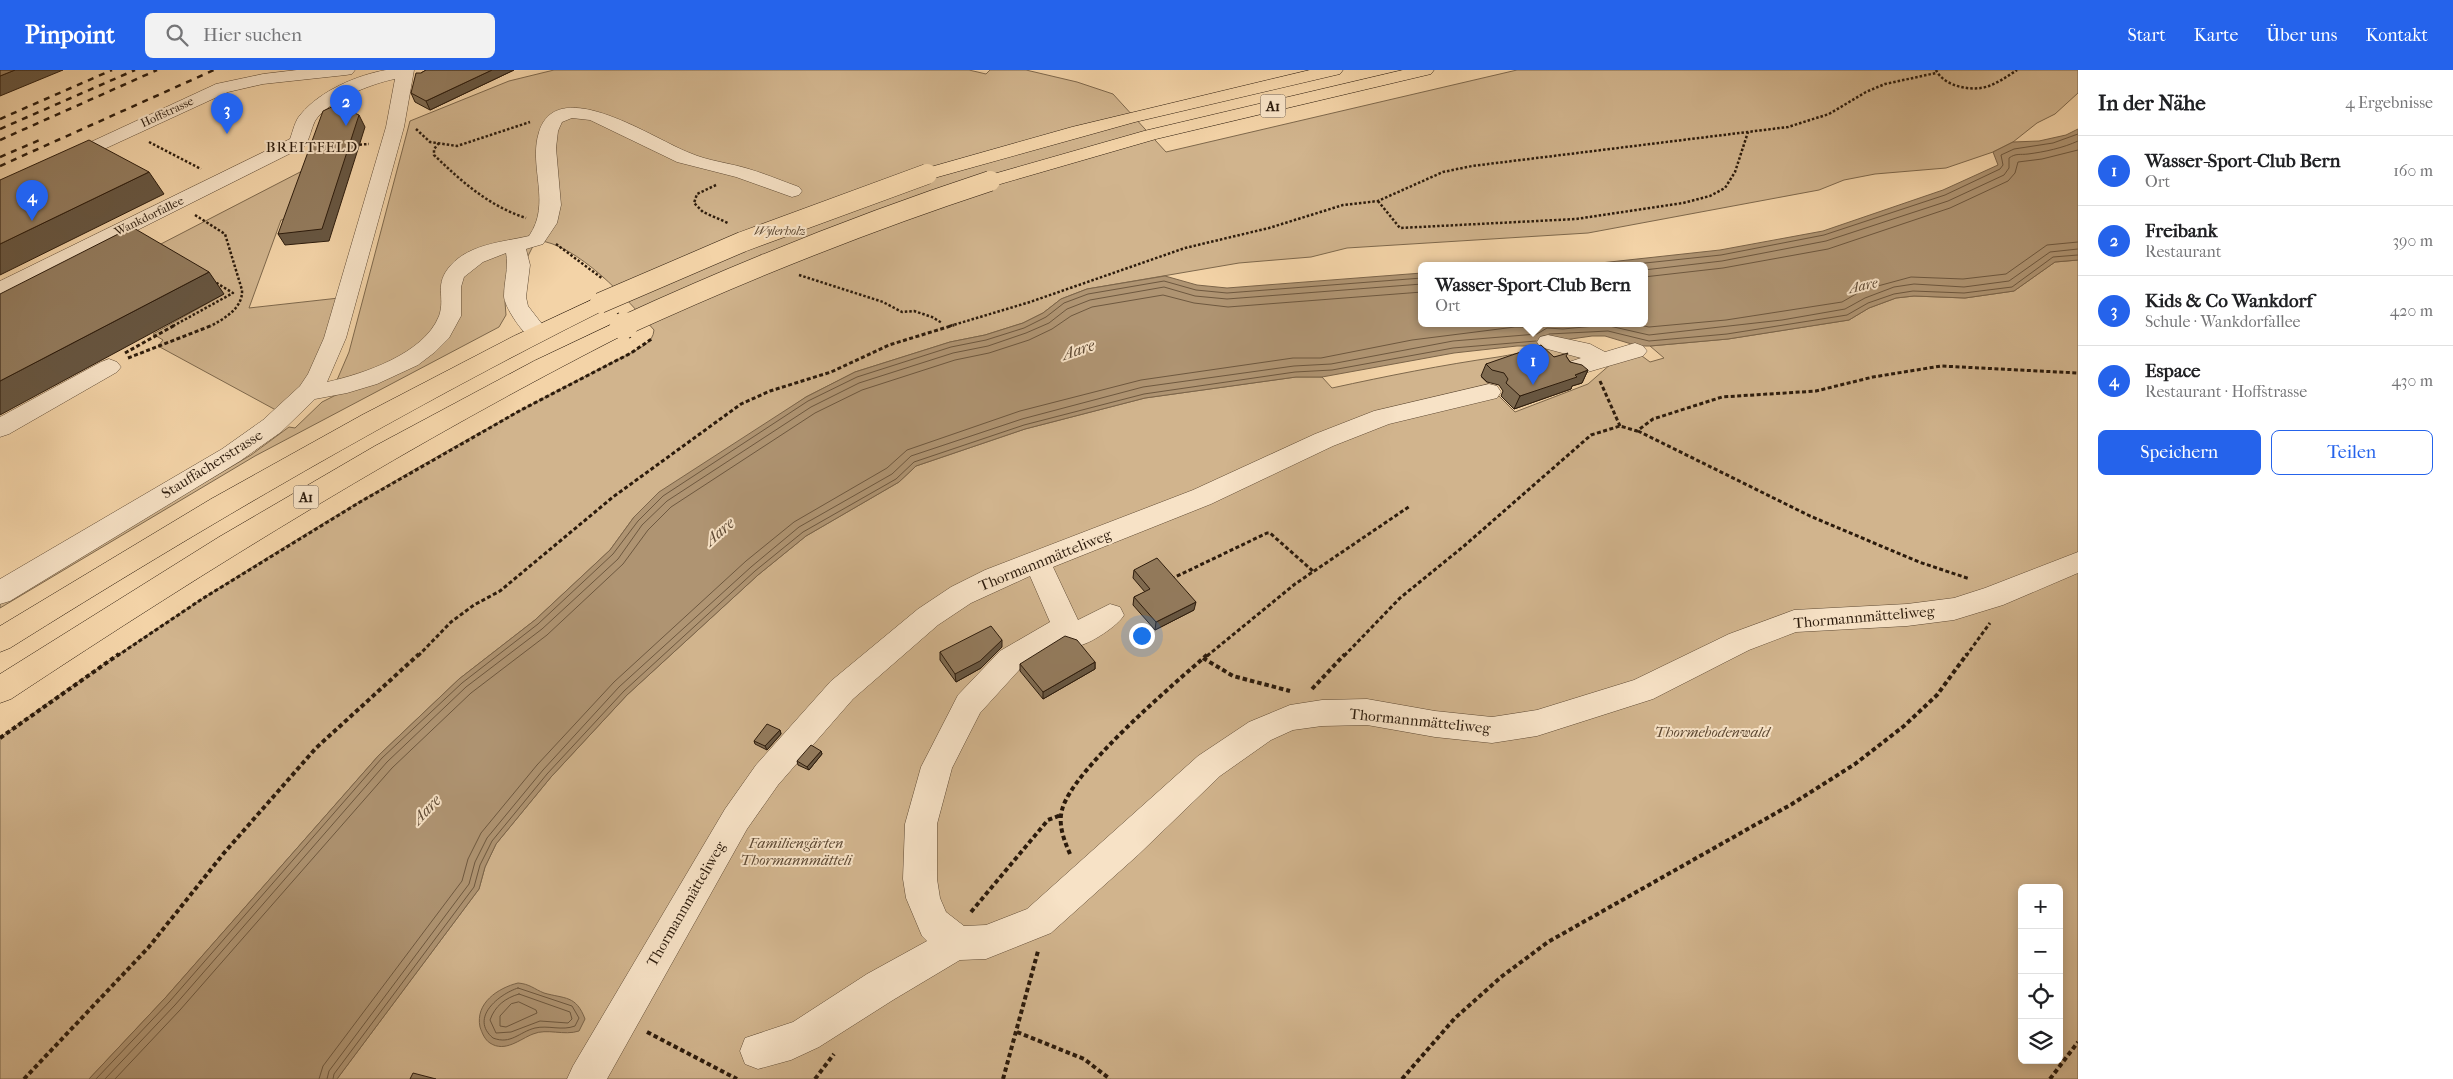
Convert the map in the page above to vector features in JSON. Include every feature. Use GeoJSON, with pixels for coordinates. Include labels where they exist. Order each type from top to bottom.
{"type":"FeatureCollection","features":[{"type":"Feature","properties":{"kind":"highway","name":"A1"},"geometry":{"type":"LineString","coordinates":[[0,640],[164,538],[290,464],[401,403],[600,303],[742,242],[884,189],[1008,149],[1133,116],[1334,70]]}},
{"type":"Feature","properties":{"kind":"highway","name":"A1"},"geometry":{"type":"LineString","coordinates":[[0,690],[222,548],[361,464],[491,392],[623,326],[762,264],[885,216],[1027,169],[1151,135],[1425,70]]}},
{"type":"Feature","properties":{"kind":"street","name":"Hoffstrasse"},"geometry":{"type":"LineString","coordinates":[[0,190],[203,96],[232,85],[272,78],[346,70]]}},
{"type":"Feature","properties":{"kind":"street","name":"Wankdorfallee"},"geometry":{"type":"LineString","coordinates":[[0,290],[290,146],[308,118],[321,104],[371,78],[404,71]]}},
{"type":"Feature","properties":{"kind":"street","name":"Stauffacherstrasse"},"geometry":{"type":"LineString","coordinates":[[0,593],[232,455],[272,426],[308,392],[319,375],[335,338],[391,142],[404,71]]}},
{"type":"Feature","properties":{"kind":"street"},"geometry":{"type":"LineString","coordinates":[[308,392],[326,390],[362,380],[392,368],[418,353],[432,342],[444,328],[451,314],[451,281],[458,270],[482,254],[536,240],[548,220],[550,198],[546,154],[547,135],[552,124],[560,117],[582,112],[594,115],[684,158],[743,173],[792,191]]}},
{"type":"Feature","properties":{"kind":"street"},"geometry":{"type":"LineString","coordinates":[[515,246],[519,265],[515,298],[517,307],[538,333]]}},
{"type":"Feature","properties":{"kind":"street"},"geometry":{"type":"LineString","coordinates":[[1548,342],[1574,346],[1589,364],[1635,351]]}},
{"type":"Feature","properties":{"kind":"street"},"geometry":{"type":"LineString","coordinates":[[0,428],[109,366]]}},
{"type":"Feature","properties":{"kind":"street","name":"Thormannmätteliweg"},"geometry":{"type":"LineString","coordinates":[[586,1079],[620,1017],[736,819],[767,775],[794,742],[842,690],[928,617],[962,595],[995,578],[1202,497],[1297,452],[1369,422],[1413,409],[1488,392]]}},
{"type":"Feature","properties":{"kind":"street"},"geometry":{"type":"LineString","coordinates":[[1037,562],[1065,628],[1074,635],[1110,615]]}},
{"type":"Feature","properties":{"kind":"street","name":"Thormannmätteliweg"},"geometry":{"type":"LineString","coordinates":[[953,941],[973,944],[986,942],[1039,921],[1088,879],[1209,766],[1260,731],[1290,718],[1306,705],[1322,713],[1367,712],[1435,724],[1492,730],[1537,722],[1642,690],[1739,642],[1794,621],[1907,615],[1954,608],[2008,591],[2078,562]]}},
{"type":"Feature","properties":{"kind":"street"},"geometry":{"type":"LineString","coordinates":[[758,1051],[780,1046],[813,1030],[953,941],[934,924],[929,914],[920,879],[921,824],[936,767],[970,704],[1010,660],[1065,628]]}},
{"type":"Feature","properties":{"kind":"path"},"geometry":{"type":"LineString","coordinates":[[24,1079],[148,948],[224,853],[316,748],[404,670],[451,622],[474,605],[500,590],[613,496],[741,404],[770,391],[831,372],[889,345],[1030,302],[1105,274],[1185,248],[1269,228],[1343,205],[1378,201],[1442,172],[1472,166],[1788,127],[1811,122],[1879,87],[1936,71],[1944,79],[1957,85],[1980,87],[1991,85],[2017,70]]}},
{"type":"Feature","properties":{"kind":"path"},"geometry":{"type":"LineString","coordinates":[[421,133],[429,142],[449,147],[475,142],[526,123],[560,117]]}},
{"type":"Feature","properties":{"kind":"path"},"geometry":{"type":"LineString","coordinates":[[127,131],[222,180]]}},
{"type":"Feature","properties":{"kind":"path"},"geometry":{"type":"LineString","coordinates":[[1378,201],[1400,228],[1506,221],[1576,219],[1683,203],[1710,196],[1725,188],[1736,172],[1748,132]]}},
{"type":"Feature","properties":{"kind":"path"},"geometry":{"type":"LineString","coordinates":[[352,146],[391,142]]}},
{"type":"Feature","properties":{"kind":"path"},"geometry":{"type":"LineString","coordinates":[[439,143],[434,149],[434,155],[448,166],[458,179],[479,194],[487,203],[510,214],[536,221],[548,220]]}},
{"type":"Feature","properties":{"kind":"path"},"geometry":{"type":"LineString","coordinates":[[716,217],[699,210],[694,203],[695,196],[708,188],[730,181],[743,173]]}},
{"type":"Feature","properties":{"kind":"path"},"geometry":{"type":"LineString","coordinates":[[175,203],[220,228],[228,235],[242,290],[241,301],[227,317],[204,331],[143,351],[109,366],[105,364],[232,293],[208,278]]}},
{"type":"Feature","properties":{"kind":"path"},"geometry":{"type":"LineString","coordinates":[[797,274],[883,302],[902,312],[914,311],[923,314],[942,323]]}},
{"type":"Feature","properties":{"kind":"path"},"geometry":{"type":"LineString","coordinates":[[1589,364],[1620,426]]}},
{"type":"Feature","properties":{"kind":"path"},"geometry":{"type":"LineString","coordinates":[[1638,431],[1652,419],[1722,397],[1816,390],[1873,377],[1941,366],[2077,372]]}},
{"type":"Feature","properties":{"kind":"path"},"geometry":{"type":"LineString","coordinates":[[1203,658],[1220,671],[1306,705],[1400,598],[1464,546],[1591,435],[1620,426],[1638,431],[1708,468],[1834,527],[1955,575],[2008,591],[1961,666],[1937,695],[1904,726],[1855,764],[1792,804],[1548,942],[1501,977],[1455,1018],[1402,1079]]}},
{"type":"Feature","properties":{"kind":"path"},"geometry":{"type":"LineString","coordinates":[[1088,879],[1077,867],[1068,849],[1063,834],[1061,815],[1063,806],[1074,788],[1106,750],[1147,709],[1203,658],[1314,572],[1372,530],[1410,506]]}},
{"type":"Feature","properties":{"kind":"path"},"geometry":{"type":"LineString","coordinates":[[1169,580],[1268,533],[1314,572]]}},
{"type":"Feature","properties":{"kind":"path"},"geometry":{"type":"LineString","coordinates":[[953,941],[1048,820],[1061,815]]}},
{"type":"Feature","properties":{"kind":"path"},"geometry":{"type":"LineString","coordinates":[[1003,1079],[1038,948],[1041,927],[1039,921]]}},
{"type":"Feature","properties":{"kind":"path"},"geometry":{"type":"LineString","coordinates":[[620,1017],[737,1079]]}},
{"type":"Feature","properties":{"kind":"path"},"geometry":{"type":"LineString","coordinates":[[1017,1032],[1084,1059],[1110,1079]]}},
{"type":"Feature","properties":{"kind":"path"},"geometry":{"type":"LineString","coordinates":[[2050,1079],[2078,1042]]}},
{"type":"Feature","properties":{"kind":"green space","name":"Wylerholz"},"geometry":{"type":"Polygon","coordinates":[[[554,70],[969,70],[986,74],[990,70],[1026,70],[1077,82],[1113,94],[1166,152],[1517,70],[2078,70],[2078,93],[2055,114],[2037,123],[2013,142],[1993,152],[1946,168],[1875,174],[1844,180],[1819,190],[1588,233],[1347,248],[1311,257],[1239,263],[1087,289],[1061,299],[1043,313],[1023,323],[985,335],[950,342],[855,372],[806,397],[634,517],[610,550],[535,620],[459,679],[379,755],[166,997],[89,1079],[0,1079],[0,738],[100,667],[254,566],[413,470],[521,410],[642,347],[649,341],[654,330],[616,289],[585,262],[568,251],[536,240],[505,302],[506,315],[499,327],[255,456],[0,608],[0,603],[251,455],[289,427],[295,428],[322,402],[375,372],[337,380],[349,352],[410,121],[509,81],[554,70]]]}},
{"type":"Feature","properties":{"kind":"green space"},"geometry":{"type":"Polygon","coordinates":[[[304,170],[287,219],[281,220],[249,308],[348,297],[335,338],[285,415],[158,346],[163,340],[153,334],[224,294],[157,246],[304,170]]]}},
{"type":"Feature","properties":{"kind":"green space","name":"Thormebodenwald"},"geometry":{"type":"Polygon","coordinates":[[[2078,260],[2078,1079],[337,1079],[479,889],[485,867],[496,844],[551,777],[627,695],[758,575],[806,536],[899,482],[916,466],[1025,429],[1145,398],[1296,377],[1322,377],[1332,388],[1415,371],[1538,350],[1558,348],[1577,351],[1580,358],[1575,363],[1481,377],[1497,392],[1415,412],[1499,396],[1515,412],[1588,384],[1612,363],[1642,356],[1650,362],[1664,358],[1650,346],[1728,339],[1849,320],[1869,308],[1896,298],[1914,296],[1965,298],[2014,291],[2055,262],[2078,260]]]}},
{"type":"Feature","properties":{"kind":"water","name":"Aare"},"geometry":{"type":"Polygon","coordinates":[[[2078,129],[2078,260],[2055,262],[2014,291],[1965,298],[1914,296],[1896,298],[1869,308],[1849,320],[1728,339],[1638,346],[1605,336],[1592,336],[1564,340],[1547,346],[1517,346],[1454,353],[1322,377],[1296,377],[1145,398],[1025,429],[916,466],[899,482],[806,536],[758,575],[627,695],[551,777],[496,844],[485,867],[479,889],[337,1079],[89,1079],[166,997],[379,755],[459,679],[535,620],[610,550],[634,517],[659,492],[806,397],[855,372],[950,342],[985,335],[1023,323],[1043,313],[1061,299],[1087,289],[1165,276],[1197,285],[1227,288],[1418,273],[1418,327],[1648,327],[1648,262],[1610,262],[1720,250],[1823,231],[1943,190],[1998,165],[1993,152],[2013,142],[2039,141],[2066,135],[2078,129]]]}},
{"type":"Feature","properties":{"kind":"water"},"geometry":{"type":"Polygon","coordinates":[[[518,983],[574,1002],[582,1011],[585,1019],[579,1031],[567,1033],[538,1032],[501,1047],[488,1042],[480,1027],[479,1018],[481,1011],[496,993],[518,983]]]}},
{"type":"Feature","properties":{"kind":"building"},"geometry":{"type":"Polygon","coordinates":[[[0,70],[15,70],[0,76],[0,70]]]}},
{"type":"Feature","properties":{"kind":"building"},"geometry":{"type":"Polygon","coordinates":[[[426,70],[492,70],[426,101],[411,93],[416,73],[426,70]]]}},
{"type":"Feature","properties":{"kind":"building"},"geometry":{"type":"Polygon","coordinates":[[[336,105],[359,115],[322,229],[278,234],[323,111],[336,105]]]}},
{"type":"Feature","properties":{"kind":"building"},"geometry":{"type":"Polygon","coordinates":[[[89,140],[149,172],[0,244],[0,180],[89,140]]]}},
{"type":"Feature","properties":{"kind":"building"},"geometry":{"type":"Polygon","coordinates":[[[132,227],[209,272],[0,381],[0,294],[132,227]]]}},
{"type":"Feature","properties":{"kind":"building"},"geometry":{"type":"Polygon","coordinates":[[[1541,345],[1554,357],[1568,353],[1566,356],[1570,362],[1582,365],[1588,370],[1575,375],[1577,377],[1520,396],[1506,383],[1508,379],[1504,373],[1492,370],[1486,364],[1541,345]]]}},
{"type":"Feature","properties":{"kind":"building"},"geometry":{"type":"Polygon","coordinates":[[[1157,558],[1196,602],[1156,622],[1134,597],[1150,589],[1134,570],[1157,558]]]}},
{"type":"Feature","properties":{"kind":"building"},"geometry":{"type":"Polygon","coordinates":[[[991,626],[1002,640],[980,661],[955,674],[940,652],[991,626]]]}},
{"type":"Feature","properties":{"kind":"building"},"geometry":{"type":"Polygon","coordinates":[[[1065,636],[1077,640],[1095,662],[1043,692],[1020,664],[1065,636]]]}},
{"type":"Feature","properties":{"kind":"building"},"geometry":{"type":"Polygon","coordinates":[[[767,724],[780,730],[765,746],[754,741],[767,724]]]}},
{"type":"Feature","properties":{"kind":"building"},"geometry":{"type":"Polygon","coordinates":[[[811,745],[821,751],[807,767],[797,761],[811,745]]]}},
{"type":"Feature","properties":{"kind":"building"},"geometry":{"type":"Polygon","coordinates":[[[413,1073],[436,1079],[410,1079],[413,1073]]]}},
{"type":"Feature","properties":{"kind":"railway"},"geometry":{"type":"LineString","coordinates":[[0,119],[112,70]]}},
{"type":"Feature","properties":{"kind":"railway"},"geometry":{"type":"LineString","coordinates":[[0,129],[135,70]]}},
{"type":"Feature","properties":{"kind":"railway"},"geometry":{"type":"LineString","coordinates":[[0,140],[157,70]]}},
{"type":"Feature","properties":{"kind":"railway"},"geometry":{"type":"LineString","coordinates":[[0,166],[214,70]]}},
{"type":"Feature","properties":{"kind":"railway"},"geometry":{"type":"LineString","coordinates":[[0,157],[42,139]]}},
{"type":"Feature","properties":{"kind":"place","name":"Freibank"},"geometry":{"type":"Point","coordinates":[346,126]}},
{"type":"Feature","properties":{"kind":"place","name":"Kids & Co Wankdorf"},"geometry":{"type":"Point","coordinates":[227,134]}},
{"type":"Feature","properties":{"kind":"place","name":"Espace"},"geometry":{"type":"Point","coordinates":[32,221]}},
{"type":"Feature","properties":{"kind":"place","name":"Wasser-Sport-Club Bern"},"geometry":{"type":"Point","coordinates":[1533,385]}},
{"type":"Feature","properties":{"kind":"district","name":"BREITFELD"},"geometry":{"type":"Point","coordinates":[312,147]}},
{"type":"Feature","properties":{"kind":"park label","name":"Familiengärten Thormannmätteli"},"geometry":{"type":"Point","coordinates":[796,852]}}]}
